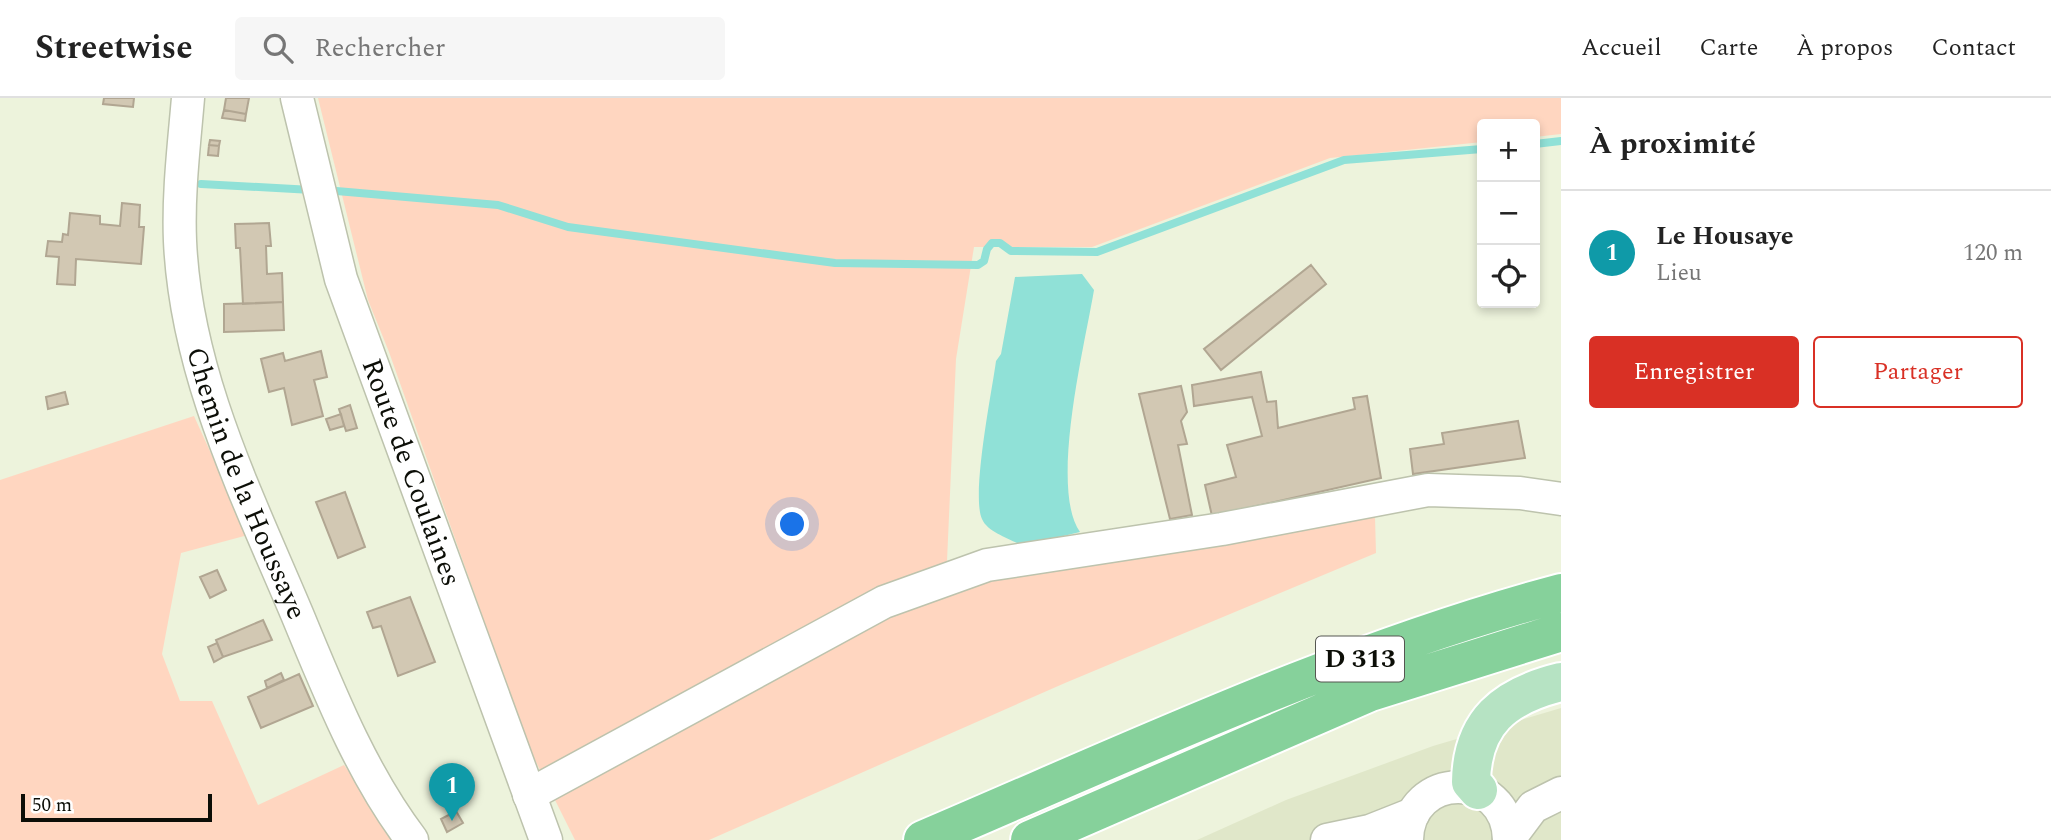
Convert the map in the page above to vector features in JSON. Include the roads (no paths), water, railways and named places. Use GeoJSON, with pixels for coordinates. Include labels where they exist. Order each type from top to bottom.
{"type":"FeatureCollection","features":[{"type":"Feature","properties":{"kind":"highway","name":"D 313"},"geometry":{"type":"LineString","coordinates":[[923,840],[1324,672],[1517,605],[1561,593]]}},
{"type":"Feature","properties":{"kind":"highway","name":"D 313"},"geometry":{"type":"LineString","coordinates":[[1030,840],[1370,692],[1561,632]]}},
{"type":"Feature","properties":{"kind":"main road"},"geometry":{"type":"LineString","coordinates":[[1487,797],[1471,782],[1478,737],[1499,711],[1521,695],[1561,682]]}},
{"type":"Feature","properties":{"kind":"street","name":"Chemin de la Houssaye"},"geometry":{"type":"LineString","coordinates":[[188,98],[180,242],[192,333],[212,414],[340,717],[395,818],[412,840]]}},
{"type":"Feature","properties":{"kind":"street","name":"Route de Coulaines"},"geometry":{"type":"LineString","coordinates":[[297,98],[341,279],[546,840]]}},
{"type":"Feature","properties":{"kind":"street"},"geometry":{"type":"LineString","coordinates":[[529,796],[884,602],[987,565],[1222,529],[1428,490],[1520,493],[1561,499]]}},
{"type":"Feature","properties":{"kind":"street"},"geometry":{"type":"LineString","coordinates":[[1327,840],[1377,836],[1410,827],[1423,801],[1445,788],[1461,787],[1487,797],[1532,807]]}},
{"type":"Feature","properties":{"kind":"street"},"geometry":{"type":"LineString","coordinates":[[1509,840],[1532,807],[1561,793]]}},
{"type":"Feature","properties":{"kind":"street"},"geometry":{"type":"LineString","coordinates":[[1487,797],[1505,817],[1509,840]]}},
{"type":"Feature","properties":{"kind":"water"},"geometry":{"type":"Polygon","coordinates":[[[1082,274],[1094,290],[1077,379],[1068,450],[1071,511],[1080,532],[1022,546],[989,528],[982,519],[979,507],[981,466],[996,361],[1001,354],[1015,277],[1082,274]]]}},
{"type":"Feature","properties":{"kind":"waterway"},"geometry":{"type":"LineString","coordinates":[[1540,143],[1561,141]]}},
{"type":"Feature","properties":{"kind":"waterway"},"geometry":{"type":"LineString","coordinates":[[325,190],[498,205],[568,227],[835,263],[978,265],[984,261],[987,249],[992,243],[1000,243],[1011,251],[1097,252],[1344,160],[1477,149]]}},
{"type":"Feature","properties":{"kind":"waterway"},"geometry":{"type":"LineString","coordinates":[[201,184],[312,190]]}},
{"type":"Feature","properties":{"kind":"place","name":"Le Housaye"},"geometry":{"type":"Point","coordinates":[452,821]}}]}
